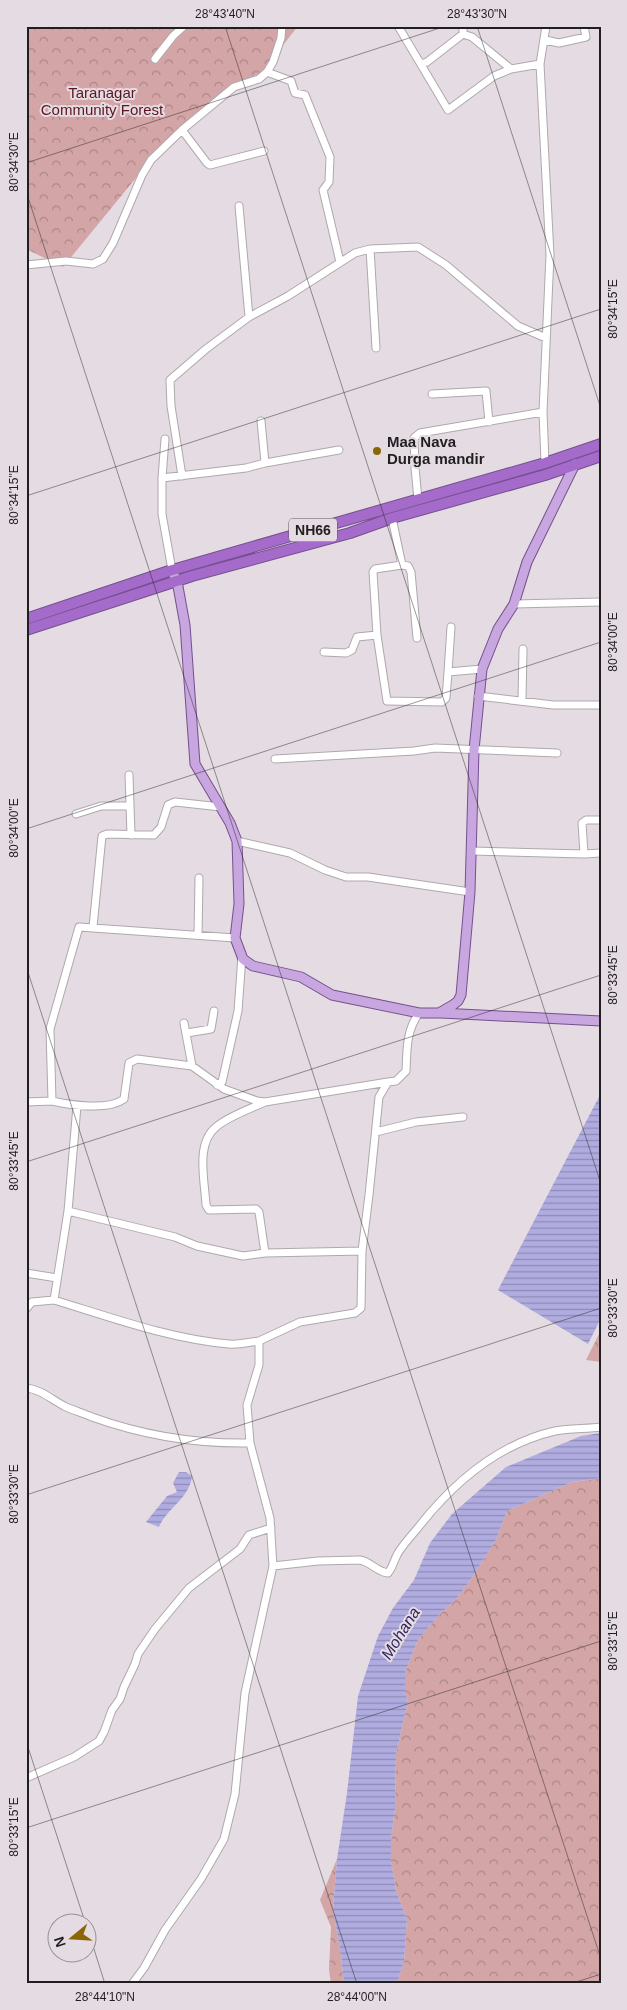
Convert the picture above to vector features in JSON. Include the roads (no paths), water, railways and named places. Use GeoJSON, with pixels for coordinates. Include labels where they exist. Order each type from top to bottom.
{"type":"FeatureCollection","features":[{"type":"Feature","properties":{"kind":"highway","name":"NH66"},"geometry":{"type":"LineString","coordinates":[[26,619],[172,570],[545,463],[601,444]]}},
{"type":"Feature","properties":{"kind":"highway","name":"NH66"},"geometry":{"type":"LineString","coordinates":[[26,630],[177,581],[350,533],[392,518],[545,475],[601,456]]}},
{"type":"Feature","properties":{"kind":"main road"},"geometry":{"type":"LineString","coordinates":[[439,1013],[453,1006],[461,995],[470,892],[474,750],[482,668],[498,629],[514,604],[527,562],[575,464]]}},
{"type":"Feature","properties":{"kind":"main road"},"geometry":{"type":"LineString","coordinates":[[172,570],[177,581],[185,625],[195,764],[221,807],[237,841],[239,904],[235,938],[242,956],[249,965],[301,977],[332,995],[419,1013],[601,1021]]}},
{"type":"Feature","properties":{"kind":"street"},"geometry":{"type":"LineString","coordinates":[[155,59],[173,36],[184,26]]}},
{"type":"Feature","properties":{"kind":"street"},"geometry":{"type":"LineString","coordinates":[[26,265],[66,261],[93,264],[102,259],[112,243],[142,174],[151,160],[182,130],[234,87],[259,79],[267,72],[281,38],[282,26]]}},
{"type":"Feature","properties":{"kind":"street"},"geometry":{"type":"LineString","coordinates":[[398,26],[448,110],[494,76],[511,69],[540,64]]}},
{"type":"Feature","properties":{"kind":"street"},"geometry":{"type":"LineString","coordinates":[[545,463],[542,412],[550,255],[540,64],[546,26]]}},
{"type":"Feature","properties":{"kind":"street"},"geometry":{"type":"LineString","coordinates":[[545,40],[560,43],[586,37],[584,26]]}},
{"type":"Feature","properties":{"kind":"street"},"geometry":{"type":"LineString","coordinates":[[419,61],[421,64],[426,62],[463,30],[511,69]]}},
{"type":"Feature","properties":{"kind":"street"},"geometry":{"type":"LineString","coordinates":[[267,72],[290,81],[295,93],[305,95],[330,157],[329,182],[323,190],[340,262]]}},
{"type":"Feature","properties":{"kind":"street"},"geometry":{"type":"LineString","coordinates":[[182,130],[207,163],[210,164],[264,151]]}},
{"type":"Feature","properties":{"kind":"street"},"geometry":{"type":"LineString","coordinates":[[239,206],[250,317]]}},
{"type":"Feature","properties":{"kind":"street"},"geometry":{"type":"LineString","coordinates":[[182,476],[171,406],[170,380],[206,349],[250,317],[288,296],[355,253],[370,249],[418,247],[446,265],[518,326],[546,338]]}},
{"type":"Feature","properties":{"kind":"street"},"geometry":{"type":"LineString","coordinates":[[370,249],[376,348]]}},
{"type":"Feature","properties":{"kind":"street"},"geometry":{"type":"LineString","coordinates":[[432,394],[486,391],[489,422]]}},
{"type":"Feature","properties":{"kind":"street"},"geometry":{"type":"LineString","coordinates":[[418,499],[414,468],[414,438],[420,433],[542,412]]}},
{"type":"Feature","properties":{"kind":"street"},"geometry":{"type":"LineString","coordinates":[[261,421],[265,463]]}},
{"type":"Feature","properties":{"kind":"street"},"geometry":{"type":"LineString","coordinates":[[165,439],[162,514],[172,570]]}},
{"type":"Feature","properties":{"kind":"street"},"geometry":{"type":"LineString","coordinates":[[162,478],[246,468],[339,450]]}},
{"type":"Feature","properties":{"kind":"street"},"geometry":{"type":"LineString","coordinates":[[392,518],[402,565]]}},
{"type":"Feature","properties":{"kind":"street"},"geometry":{"type":"LineString","coordinates":[[417,638],[411,572],[408,566],[402,565],[375,570],[377,635],[387,701],[445,701],[451,627]]}},
{"type":"Feature","properties":{"kind":"street"},"geometry":{"type":"LineString","coordinates":[[514,604],[601,602]]}},
{"type":"Feature","properties":{"kind":"street"},"geometry":{"type":"LineString","coordinates":[[324,652],[346,653],[352,650],[357,637],[377,635]]}},
{"type":"Feature","properties":{"kind":"street"},"geometry":{"type":"LineString","coordinates":[[522,700],[523,649]]}},
{"type":"Feature","properties":{"kind":"street"},"geometry":{"type":"LineString","coordinates":[[448,672],[482,668]]}},
{"type":"Feature","properties":{"kind":"street"},"geometry":{"type":"LineString","coordinates":[[478,696],[553,705],[601,705]]}},
{"type":"Feature","properties":{"kind":"street"},"geometry":{"type":"LineString","coordinates":[[275,759],[414,751],[435,748],[557,753]]}},
{"type":"Feature","properties":{"kind":"street"},"geometry":{"type":"LineString","coordinates":[[129,774],[131,835]]}},
{"type":"Feature","properties":{"kind":"street"},"geometry":{"type":"LineString","coordinates":[[93,926],[102,836],[107,834],[154,835],[161,826],[168,805],[175,802],[221,807]]}},
{"type":"Feature","properties":{"kind":"street"},"geometry":{"type":"LineString","coordinates":[[76,814],[101,806],[130,806]]}},
{"type":"Feature","properties":{"kind":"street"},"geometry":{"type":"LineString","coordinates":[[584,854],[581,838],[582,823],[586,820],[601,820]]}},
{"type":"Feature","properties":{"kind":"street"},"geometry":{"type":"LineString","coordinates":[[237,841],[290,853],[325,870],[346,877],[368,877],[470,892]]}},
{"type":"Feature","properties":{"kind":"street"},"geometry":{"type":"LineString","coordinates":[[472,851],[601,853]]}},
{"type":"Feature","properties":{"kind":"street"},"geometry":{"type":"LineString","coordinates":[[198,935],[199,878]]}},
{"type":"Feature","properties":{"kind":"street"},"geometry":{"type":"LineString","coordinates":[[52,1101],[50,1029],[78,927],[93,926],[235,938]]}},
{"type":"Feature","properties":{"kind":"street"},"geometry":{"type":"LineString","coordinates":[[217,1085],[222,1082],[238,1011],[242,956]]}},
{"type":"Feature","properties":{"kind":"street"},"geometry":{"type":"LineString","coordinates":[[187,1033],[211,1029],[214,1011]]}},
{"type":"Feature","properties":{"kind":"street"},"geometry":{"type":"LineString","coordinates":[[265,1253],[260,1212],[256,1209],[209,1210],[206,1205],[203,1156],[204,1146],[210,1133],[216,1126],[265,1102],[396,1081],[406,1071],[407,1038],[411,1024],[419,1013]]}},
{"type":"Feature","properties":{"kind":"street"},"geometry":{"type":"LineString","coordinates":[[184,1023],[192,1066]]}},
{"type":"Feature","properties":{"kind":"street"},"geometry":{"type":"LineString","coordinates":[[26,1102],[52,1101],[76,1106],[118,1104],[124,1099],[129,1063],[137,1060],[192,1066],[217,1085],[232,1092],[265,1102]]}},
{"type":"Feature","properties":{"kind":"street"},"geometry":{"type":"LineString","coordinates":[[26,1309],[32,1302],[54,1300],[131,1324],[230,1344],[259,1341],[300,1322],[355,1314],[361,1308],[362,1251],[379,1097],[388,1082]]}},
{"type":"Feature","properties":{"kind":"street"},"geometry":{"type":"LineString","coordinates":[[54,1300],[68,1211],[76,1106]]}},
{"type":"Feature","properties":{"kind":"street"},"geometry":{"type":"LineString","coordinates":[[376,1132],[416,1122],[463,1117]]}},
{"type":"Feature","properties":{"kind":"street"},"geometry":{"type":"LineString","coordinates":[[68,1211],[175,1237],[197,1246],[243,1256],[265,1253],[362,1251]]}},
{"type":"Feature","properties":{"kind":"street"},"geometry":{"type":"LineString","coordinates":[[26,1273],[57,1278]]}},
{"type":"Feature","properties":{"kind":"street"},"geometry":{"type":"LineString","coordinates":[[132,1984],[144,1968],[165,1930],[201,1879],[224,1839],[236,1794],[245,1693],[273,1566],[270,1518],[250,1443],[247,1405],[259,1365],[259,1341]]}},
{"type":"Feature","properties":{"kind":"street"},"geometry":{"type":"LineString","coordinates":[[26,1388],[35,1388],[65,1406],[105,1421],[158,1436],[224,1443],[250,1443]]}},
{"type":"Feature","properties":{"kind":"street"},"geometry":{"type":"LineString","coordinates":[[273,1566],[318,1561],[360,1560],[367,1562],[380,1572],[388,1574],[398,1554],[418,1527],[473,1470],[494,1456],[541,1435],[557,1431],[601,1428]]}},
{"type":"Feature","properties":{"kind":"street"},"geometry":{"type":"LineString","coordinates":[[26,1778],[74,1757],[99,1740],[112,1710],[120,1700],[138,1654],[155,1629],[188,1588],[240,1549],[249,1535],[271,1528]]}},
{"type":"Feature","properties":{"kind":"water"},"geometry":{"type":"Polygon","coordinates":[[[601,1093],[601,1318],[588,1344],[498,1290],[601,1093]]]}},
{"type":"Feature","properties":{"kind":"water","name":"Mohana"},"geometry":{"type":"Polygon","coordinates":[[[601,1433],[601,1478],[572,1482],[507,1511],[496,1540],[469,1582],[418,1640],[405,1672],[405,1693],[408,1701],[396,1754],[395,1809],[391,1840],[391,1861],[396,1891],[407,1919],[404,1961],[397,1984],[344,1984],[333,1909],[337,1859],[358,1696],[378,1636],[393,1608],[414,1580],[430,1543],[452,1514],[506,1467],[581,1436],[601,1433]]]}},
{"type":"Feature","properties":{"kind":"water"},"geometry":{"type":"Polygon","coordinates":[[[179,1472],[186,1472],[192,1476],[187,1491],[167,1514],[159,1527],[146,1522],[167,1496],[177,1492],[173,1483],[179,1472]]]}},
{"type":"Feature","properties":{"kind":"place","name":"Maa Nava Durga mandir"},"geometry":{"type":"Point","coordinates":[377,451]}},
{"type":"Feature","properties":{"kind":"park label","name":"Taranagar Community Forest"},"geometry":{"type":"Point","coordinates":[102,102]}}]}
